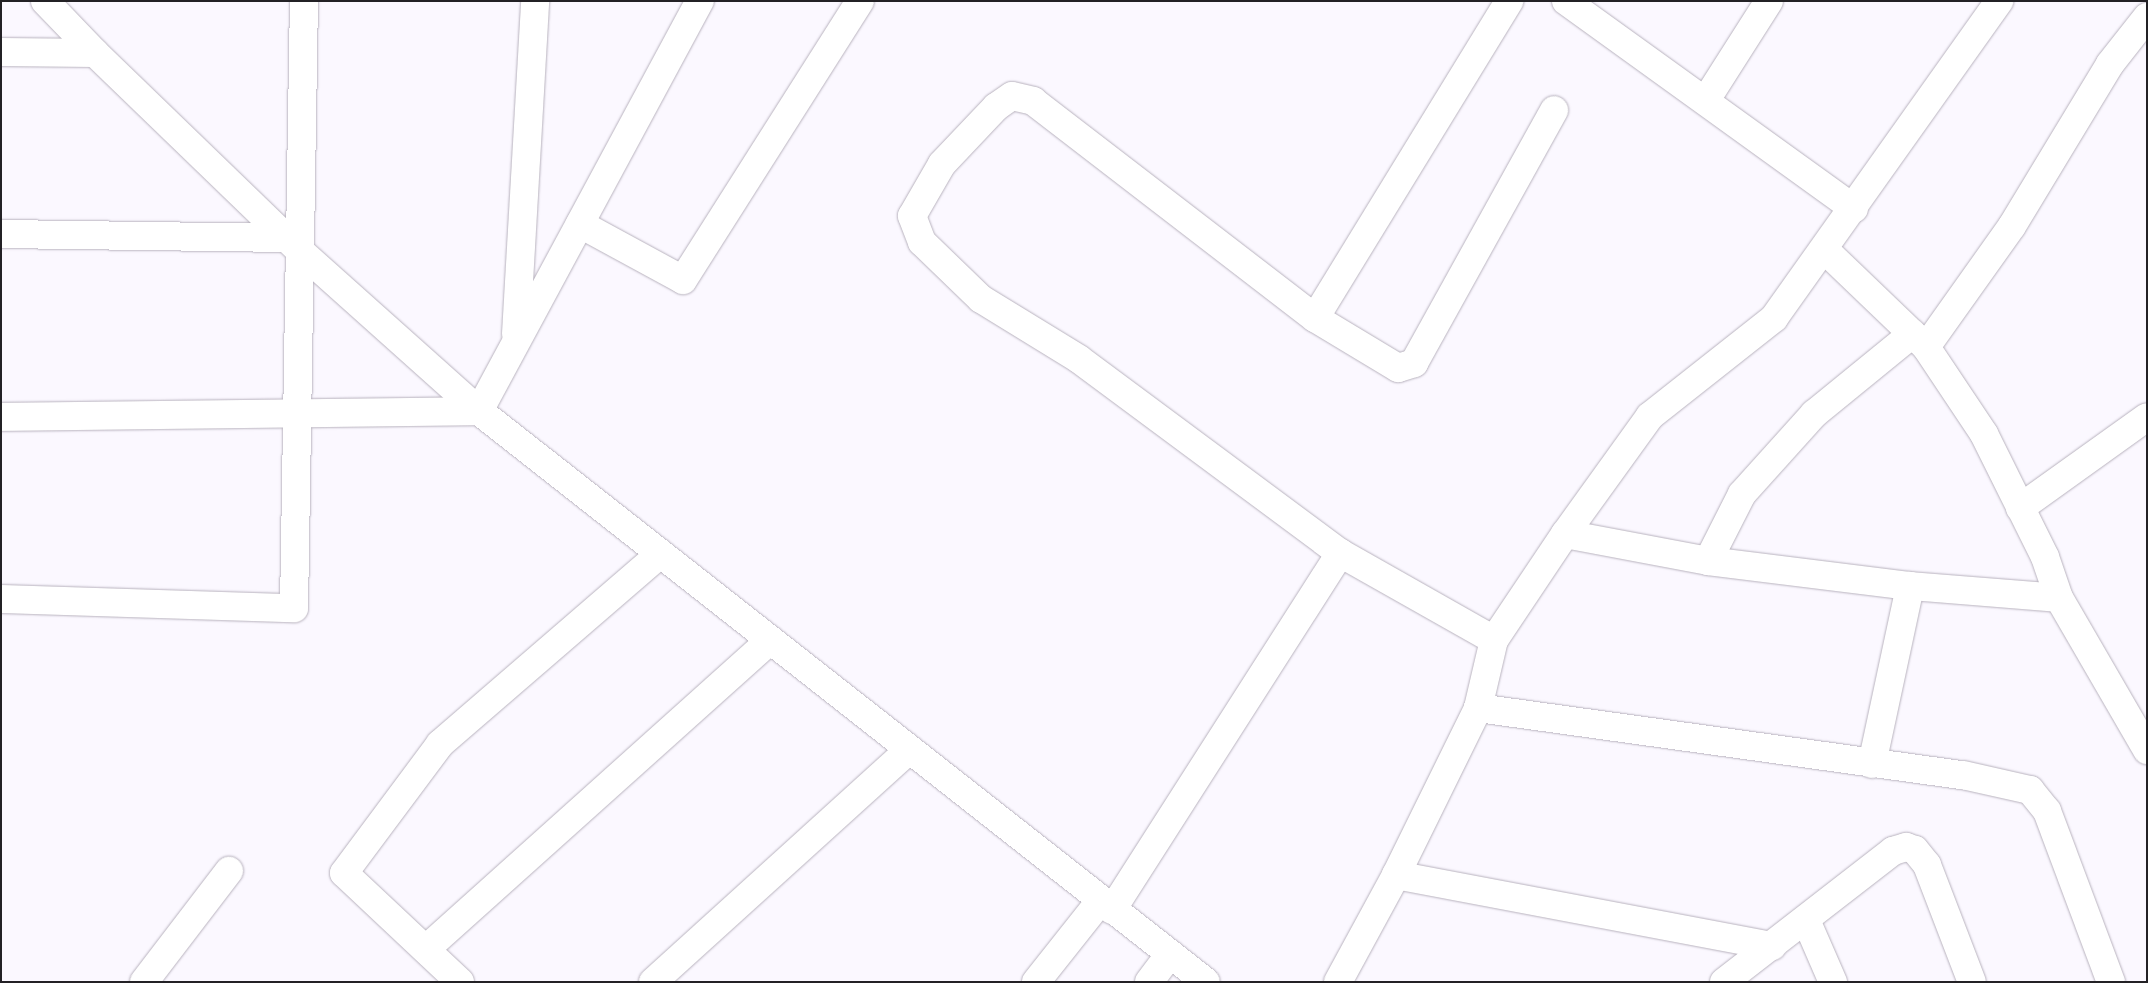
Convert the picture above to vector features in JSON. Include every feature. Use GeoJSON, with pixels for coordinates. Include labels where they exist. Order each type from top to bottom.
{"type":"FeatureCollection","features":[{"type":"Feature","properties":{"kind":"street"},"geometry":{"type":"LineString","coordinates":[[46,1],[95,53],[294,244],[478,411],[1206,982]]}},
{"type":"Feature","properties":{"kind":"street"},"geometry":{"type":"LineString","coordinates":[[1,599],[294,608],[298,414],[294,244],[304,1]]}},
{"type":"Feature","properties":{"kind":"street"},"geometry":{"type":"LineString","coordinates":[[516,342],[535,1]]}},
{"type":"Feature","properties":{"kind":"street"},"geometry":{"type":"LineString","coordinates":[[478,411],[700,1]]}},
{"type":"Feature","properties":{"kind":"street"},"geometry":{"type":"LineString","coordinates":[[580,224],[683,280],[860,1]]}},
{"type":"Feature","properties":{"kind":"street"},"geometry":{"type":"LineString","coordinates":[[1315,318],[1509,1]]}},
{"type":"Feature","properties":{"kind":"street"},"geometry":{"type":"LineString","coordinates":[[1566,1],[1706,100],[1854,209]]}},
{"type":"Feature","properties":{"kind":"street"},"geometry":{"type":"LineString","coordinates":[[1706,100],[1770,1]]}},
{"type":"Feature","properties":{"kind":"street"},"geometry":{"type":"LineString","coordinates":[[1338,982],[1396,875],[1478,708],[1494,640],[1565,534],[1650,416],[1774,318],[1825,250],[1999,1]]}},
{"type":"Feature","properties":{"kind":"street"},"geometry":{"type":"LineString","coordinates":[[1708,561],[1742,494],[1807,421],[1919,340],[2012,226],[2110,64],[2147,17]]}},
{"type":"Feature","properties":{"kind":"street"},"geometry":{"type":"LineString","coordinates":[[1,52],[95,53]]}},
{"type":"Feature","properties":{"kind":"street"},"geometry":{"type":"LineString","coordinates":[[1494,640],[1340,553],[1078,359],[981,299],[922,242],[912,216],[942,164],[996,107],[1012,96],[1032,101],[1315,318],[1398,368],[1414,363],[1554,110]]}},
{"type":"Feature","properties":{"kind":"street"},"geometry":{"type":"LineString","coordinates":[[1,234],[294,244]]}},
{"type":"Feature","properties":{"kind":"street"},"geometry":{"type":"LineString","coordinates":[[1825,250],[1919,340],[1984,434],[2045,557],[2059,598],[2140,720],[2147,750]]}},
{"type":"Feature","properties":{"kind":"street"},"geometry":{"type":"LineString","coordinates":[[1,417],[478,411]]}},
{"type":"Feature","properties":{"kind":"street"},"geometry":{"type":"LineString","coordinates":[[2020,508],[2147,417]]}},
{"type":"Feature","properties":{"kind":"street"},"geometry":{"type":"LineString","coordinates":[[1565,534],[1708,561],[1910,586],[2059,598]]}},
{"type":"Feature","properties":{"kind":"street"},"geometry":{"type":"LineString","coordinates":[[1036,982],[1107,905],[1340,553]]}},
{"type":"Feature","properties":{"kind":"street"},"geometry":{"type":"LineString","coordinates":[[460,982],[344,873],[440,744],[660,554]]}},
{"type":"Feature","properties":{"kind":"street"},"geometry":{"type":"LineString","coordinates":[[1872,764],[1910,586]]}},
{"type":"Feature","properties":{"kind":"street"},"geometry":{"type":"LineString","coordinates":[[426,949],[770,640]]}},
{"type":"Feature","properties":{"kind":"street"},"geometry":{"type":"LineString","coordinates":[[1478,708],[1872,764],[1963,775],[2030,790],[2047,811],[2111,982]]}},
{"type":"Feature","properties":{"kind":"street"},"geometry":{"type":"LineString","coordinates":[[653,982],[909,750]]}},
{"type":"Feature","properties":{"kind":"street"},"geometry":{"type":"LineString","coordinates":[[1724,982],[1893,851],[1906,847],[1915,850],[1927,865],[1972,982]]}},
{"type":"Feature","properties":{"kind":"street"},"geometry":{"type":"LineString","coordinates":[[144,982],[230,871]]}},
{"type":"Feature","properties":{"kind":"street"},"geometry":{"type":"LineString","coordinates":[[1396,875],[1772,946]]}},
{"type":"Feature","properties":{"kind":"street"},"geometry":{"type":"LineString","coordinates":[[1806,920],[1834,982]]}},
{"type":"Feature","properties":{"kind":"street"},"geometry":{"type":"LineString","coordinates":[[1149,982],[1170,954]]}}]}
